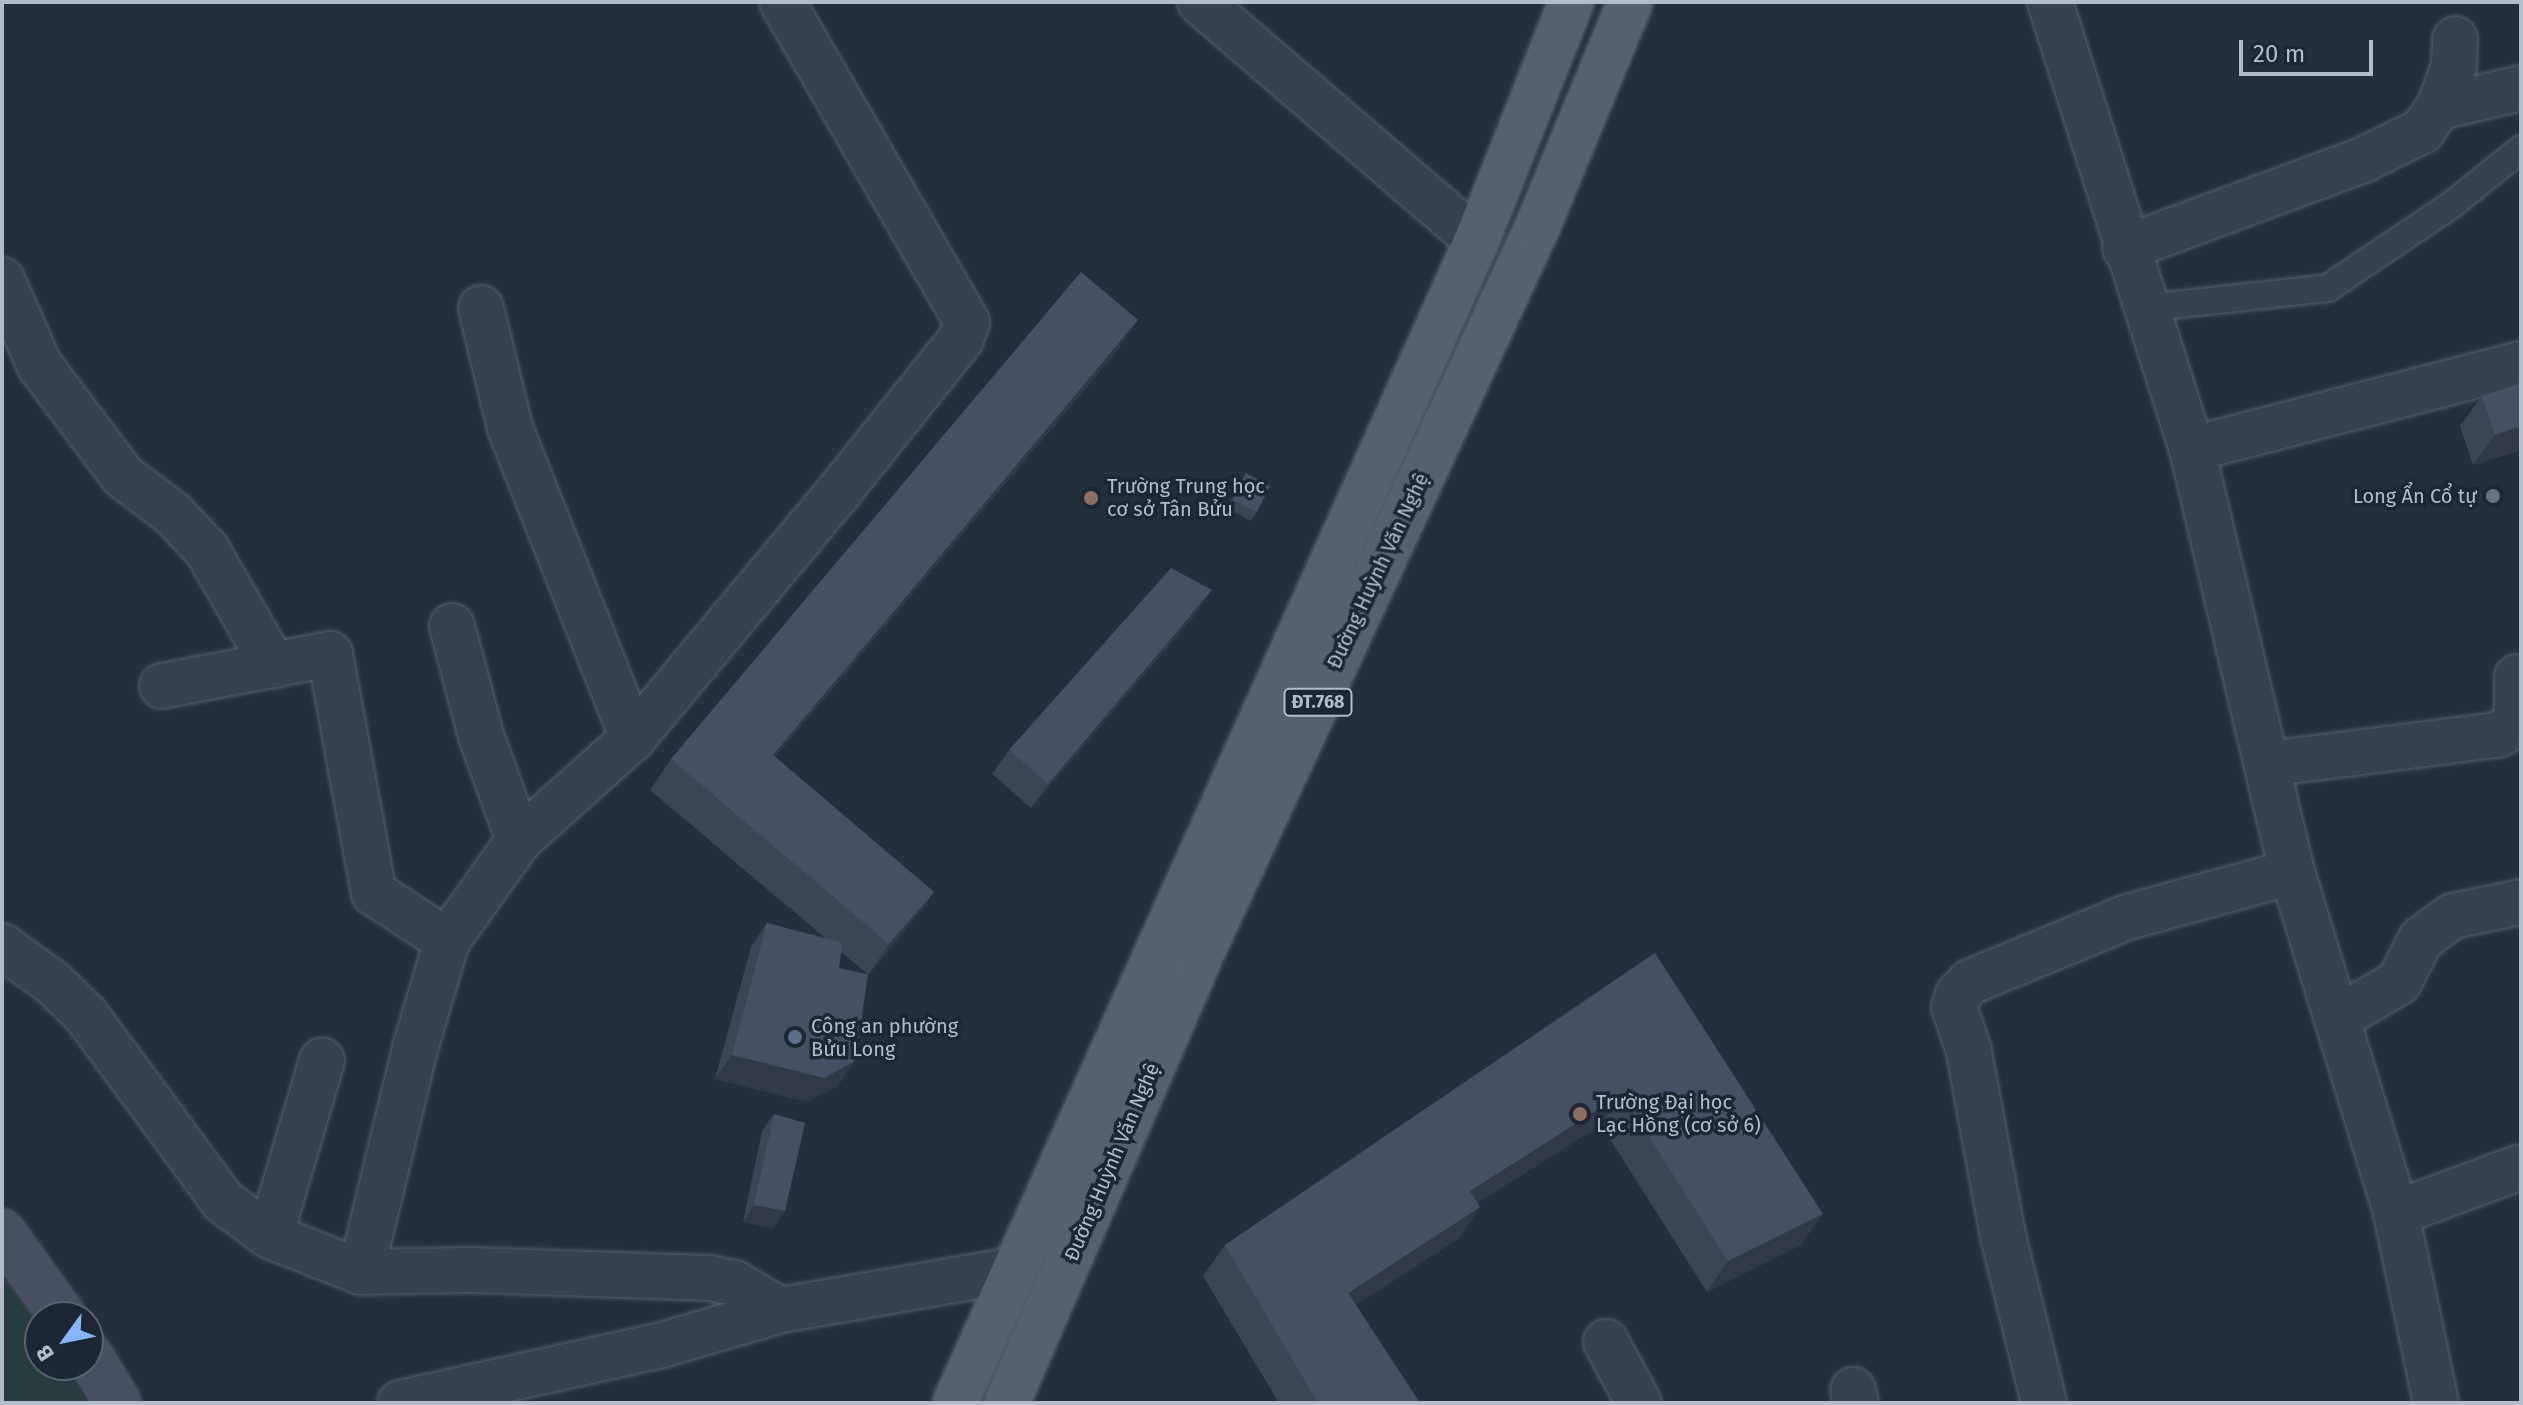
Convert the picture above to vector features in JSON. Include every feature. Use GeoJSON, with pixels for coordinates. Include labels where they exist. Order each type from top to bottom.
{"type":"FeatureCollection","features":[{"type":"Feature","properties":{"kind":"main road","name":"ĐT.768"},"geometry":{"type":"LineString","coordinates":[[955,1403],[1012,1270],[1477,240],[1571,2]]}},
{"type":"Feature","properties":{"kind":"main road","name":"Đường Huỳnh Văn Nghệ"},"geometry":{"type":"LineString","coordinates":[[1007,1403],[1059,1289],[1197,963],[1537,228],[1630,2]]}},
{"type":"Feature","properties":{"kind":"main road"},"geometry":{"type":"LineString","coordinates":[[2,1232],[52,1301]]}},
{"type":"Feature","properties":{"kind":"main road"},"geometry":{"type":"LineString","coordinates":[[1012,1270],[1059,1289]]}},
{"type":"Feature","properties":{"kind":"main road"},"geometry":{"type":"LineString","coordinates":[[104,1380],[118,1403]]}},
{"type":"Feature","properties":{"kind":"street"},"geometry":{"type":"LineString","coordinates":[[361,1272],[422,1020],[447,941],[519,840],[633,738],[857,470],[961,339],[967,322],[782,2]]}},
{"type":"Feature","properties":{"kind":"street"},"geometry":{"type":"LineString","coordinates":[[1200,2],[1477,240]]}},
{"type":"Feature","properties":{"kind":"street"},"geometry":{"type":"LineString","coordinates":[[2050,2],[2125,248],[2192,449],[2292,872],[2396,1213],[2436,1403]]}},
{"type":"Feature","properties":{"kind":"street"},"geometry":{"type":"LineString","coordinates":[[2125,248],[2363,160],[2422,131],[2439,107],[2454,66],[2455,39]]}},
{"type":"Feature","properties":{"kind":"street"},"geometry":{"type":"LineString","coordinates":[[2439,107],[2521,88]]}},
{"type":"Feature","properties":{"kind":"street"},"geometry":{"type":"LineString","coordinates":[[2,280],[40,366],[123,476],[173,514],[207,550],[273,665]]}},
{"type":"Feature","properties":{"kind":"street"},"geometry":{"type":"LineString","coordinates":[[481,308],[510,428],[633,738]]}},
{"type":"Feature","properties":{"kind":"street"},"geometry":{"type":"LineString","coordinates":[[2192,449],[2521,364]]}},
{"type":"Feature","properties":{"kind":"street"},"geometry":{"type":"LineString","coordinates":[[452,626],[481,736],[519,840]]}},
{"type":"Feature","properties":{"kind":"street"},"geometry":{"type":"LineString","coordinates":[[162,686],[330,654],[374,893],[447,941]]}},
{"type":"Feature","properties":{"kind":"street"},"geometry":{"type":"LineString","coordinates":[[2267,764],[2498,735],[2517,722],[2517,677]]}},
{"type":"Feature","properties":{"kind":"street"},"geometry":{"type":"LineString","coordinates":[[2044,1403],[2003,1236],[1968,1048],[1954,1007],[1958,995],[1970,982],[2128,917],[2292,872]]}},
{"type":"Feature","properties":{"kind":"street"},"geometry":{"type":"LineString","coordinates":[[2338,1018],[2399,982],[2421,939],[2453,916],[2521,902]]}},
{"type":"Feature","properties":{"kind":"street"},"geometry":{"type":"LineString","coordinates":[[2,946],[52,982],[86,1015],[223,1201],[270,1236],[361,1272],[471,1270],[710,1278],[734,1283],[781,1310]]}},
{"type":"Feature","properties":{"kind":"street"},"geometry":{"type":"LineString","coordinates":[[270,1236],[322,1061]]}},
{"type":"Feature","properties":{"kind":"street"},"geometry":{"type":"LineString","coordinates":[[2396,1213],[2521,1167]]}},
{"type":"Feature","properties":{"kind":"street"},"geometry":{"type":"LineString","coordinates":[[400,1403],[650,1348],[781,1310],[1012,1270]]}},
{"type":"Feature","properties":{"kind":"street"},"geometry":{"type":"LineString","coordinates":[[1606,1342],[1639,1403]]}},
{"type":"Feature","properties":{"kind":"lane"},"geometry":{"type":"LineString","coordinates":[[2145,308],[2328,288],[2454,203],[2521,149]]}},
{"type":"Feature","properties":{"kind":"green space"},"geometry":{"type":"Polygon","coordinates":[[[2,1275],[24,1306],[24,1381],[74,1381],[88,1403],[2,1403],[2,1275]]]}},
{"type":"Feature","properties":{"kind":"building"},"geometry":{"type":"Polygon","coordinates":[[[1081,272],[1138,320],[773,755],[934,892],[889,944],[671,759],[1081,272]]]}},
{"type":"Feature","properties":{"kind":"building"},"geometry":{"type":"Polygon","coordinates":[[[2521,383],[2521,426],[2495,435],[2482,396],[2521,383]]]}},
{"type":"Feature","properties":{"kind":"building"},"geometry":{"type":"Polygon","coordinates":[[[1246,473],[1270,486],[1257,512],[1233,500],[1246,473]]]}},
{"type":"Feature","properties":{"kind":"building"},"geometry":{"type":"Polygon","coordinates":[[[1171,568],[1212,590],[1048,784],[1009,750],[1171,568]]]}},
{"type":"Feature","properties":{"kind":"building"},"geometry":{"type":"Polygon","coordinates":[[[767,923],[842,943],[839,968],[868,975],[855,1061],[824,1078],[732,1055],[767,923]]]}},
{"type":"Feature","properties":{"kind":"building"},"geometry":{"type":"Polygon","coordinates":[[[1655,953],[1823,1214],[1728,1261],[1622,1094],[1470,1191],[1480,1207],[1348,1293],[1420,1403],[1318,1403],[1225,1245],[1655,953]]]}},
{"type":"Feature","properties":{"kind":"building"},"geometry":{"type":"Polygon","coordinates":[[[774,1114],[805,1123],[785,1211],[754,1205],[774,1114]]]}},
{"type":"Feature","properties":{"kind":"place","name":"Long Ẩn Cổ tự"},"geometry":{"type":"Point","coordinates":[2493,496]}},
{"type":"Feature","properties":{"kind":"place","name":"Trường Trung học cơ sở Tân Bửu"},"geometry":{"type":"Point","coordinates":[1091,498]}},
{"type":"Feature","properties":{"kind":"place","name":"Công an phường Bửu Long"},"geometry":{"type":"Point","coordinates":[795,1037]}},
{"type":"Feature","properties":{"kind":"place","name":"Trường Đại học Lạc Hồng (cơ sở 6)"},"geometry":{"type":"Point","coordinates":[1580,1114]}}]}
